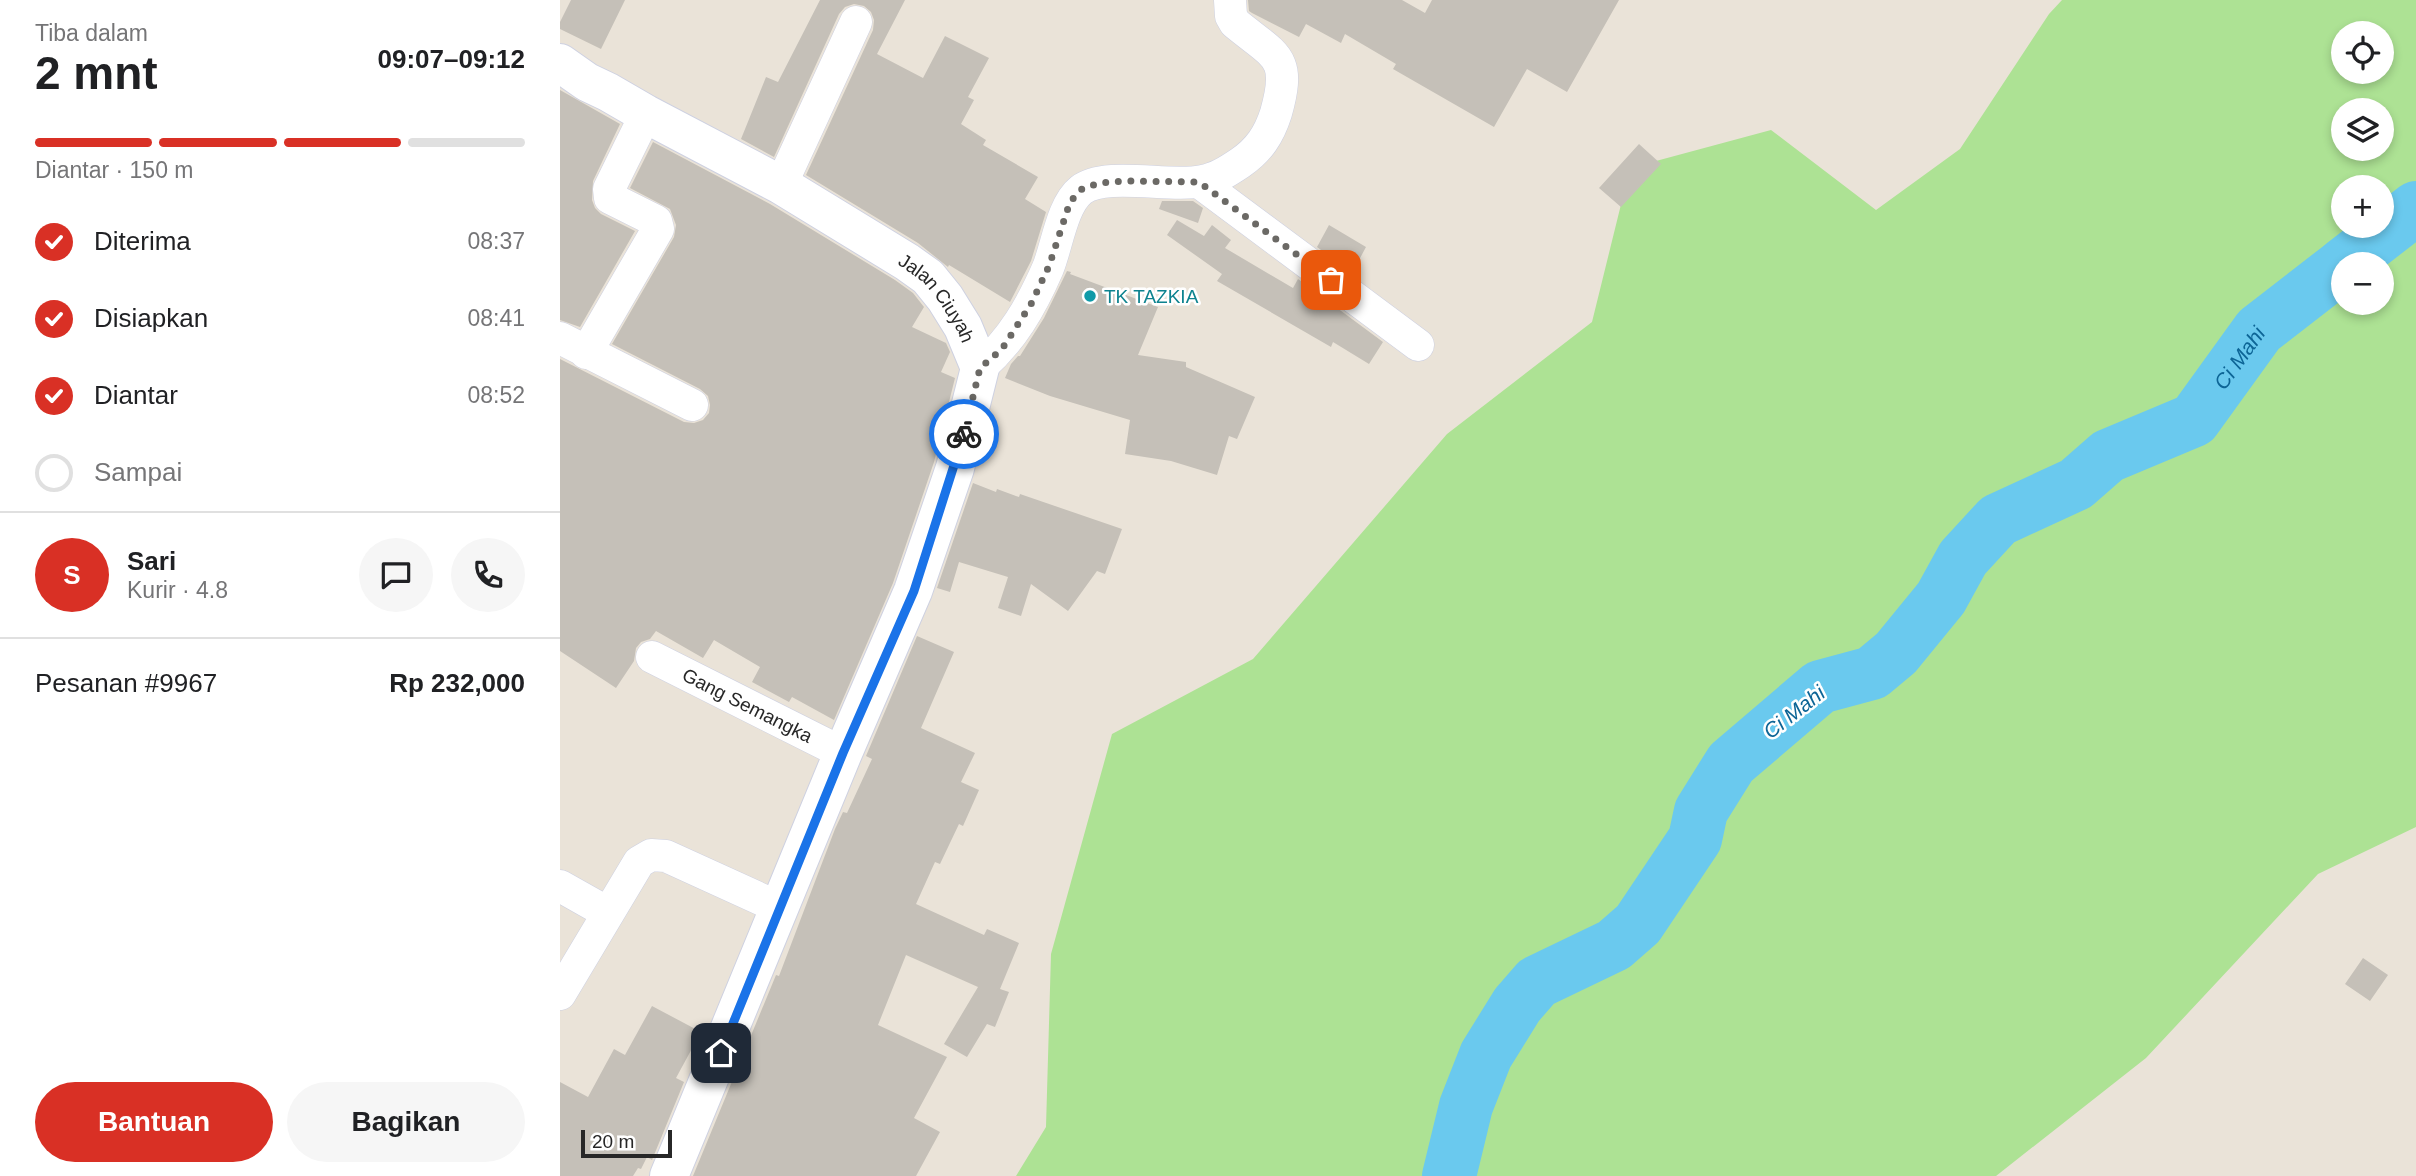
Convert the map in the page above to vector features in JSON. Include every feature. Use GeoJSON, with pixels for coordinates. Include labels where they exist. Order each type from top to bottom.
{"type":"FeatureCollection","features":[{"type":"Feature","properties":{"kind":"street"},"geometry":{"type":"LineString","coordinates":[[980,368],[1002,349],[1031,304],[1049,266],[1070,202],[1082,189],[1099,183],[1123,181],[1199,182],[1218,177],[1250,156],[1263,143],[1271,129],[1284,79],[1280,62],[1235,23],[1231,16],[1230,0]]}},
{"type":"Feature","properties":{"kind":"street"},"geometry":{"type":"LineString","coordinates":[[781,185],[856,22]]}},
{"type":"Feature","properties":{"kind":"street","name":"Jalan Ciuyah"},"geometry":{"type":"LineString","coordinates":[[560,63],[587,82],[781,185],[928,277],[963,327],[980,368],[955,468],[914,591],[843,753],[669,1176]]}},
{"type":"Feature","properties":{"kind":"street"},"geometry":{"type":"LineString","coordinates":[[646,114],[609,189],[610,198],[656,221],[658,229],[573,346],[692,405]]}},
{"type":"Feature","properties":{"kind":"street"},"geometry":{"type":"LineString","coordinates":[[1199,182],[1418,345]]}},
{"type":"Feature","properties":{"kind":"street","name":"Gang Semangka"},"geometry":{"type":"LineString","coordinates":[[652,657],[843,753]]}},
{"type":"Feature","properties":{"kind":"street"},"geometry":{"type":"LineString","coordinates":[[560,994],[639,862],[651,855],[666,856],[780,908]]}},
{"type":"Feature","properties":{"kind":"street"},"geometry":{"type":"LineString","coordinates":[[560,886],[608,913]]}},
{"type":"Feature","properties":{"kind":"green space"},"geometry":{"type":"Polygon","coordinates":[[[2062,0],[2416,0],[2416,827],[2318,874],[2146,1058],[1996,1176],[1016,1176],[1046,1127],[1051,954],[1112,734],[1253,659],[1447,434],[1592,322],[1630,168],[1771,130],[1876,210],[1960,149],[2049,14],[2062,0]]]}},
{"type":"Feature","properties":{"kind":"building"},"geometry":{"type":"Polygon","coordinates":[[[571,0],[625,0],[601,49],[560,29],[560,22],[571,0]]]}},
{"type":"Feature","properties":{"kind":"building"},"geometry":{"type":"Polygon","coordinates":[[[820,0],[905,0],[877,54],[923,78],[945,36],[989,58],[968,97],[974,100],[961,124],[986,140],[983,145],[1038,177],[1025,199],[1046,212],[1031,261],[1010,302],[949,265],[948,267],[918,243],[806,175],[873,30],[871,12],[864,6],[854,4],[845,7],[839,14],[774,157],[741,139],[766,77],[778,82],[820,0]]]}},
{"type":"Feature","properties":{"kind":"building"},"geometry":{"type":"Polygon","coordinates":[[[1248,0],[1402,0],[1425,13],[1432,0],[1619,0],[1567,92],[1527,69],[1494,127],[1393,69],[1396,64],[1345,34],[1341,43],[1306,24],[1299,37],[1249,11],[1248,0]]]}},
{"type":"Feature","properties":{"kind":"building"},"geometry":{"type":"Polygon","coordinates":[[[560,90],[620,124],[593,181],[592,200],[601,214],[635,231],[580,327],[560,320],[560,90]]]}},
{"type":"Feature","properties":{"kind":"building"},"geometry":{"type":"Polygon","coordinates":[[[653,142],[770,204],[895,280],[913,293],[924,307],[912,327],[946,343],[950,352],[941,372],[955,378],[946,414],[934,445],[938,446],[934,462],[893,583],[834,720],[792,697],[789,702],[752,682],[760,667],[714,640],[703,658],[656,631],[650,639],[641,642],[636,648],[634,661],[616,688],[560,651],[560,359],[684,422],[703,420],[709,413],[708,396],[700,389],[612,344],[674,237],[676,225],[670,209],[630,188],[653,142]]]}},
{"type":"Feature","properties":{"kind":"building"},"geometry":{"type":"Polygon","coordinates":[[[1639,144],[1661,164],[1621,207],[1599,188],[1639,144]]]}},
{"type":"Feature","properties":{"kind":"building"},"geometry":{"type":"Polygon","coordinates":[[[1162,201],[1193,201],[1203,208],[1198,223],[1159,209],[1162,201]]]}},
{"type":"Feature","properties":{"kind":"building"},"geometry":{"type":"Polygon","coordinates":[[[1177,220],[1204,236],[1212,225],[1231,240],[1225,248],[1293,288],[1298,279],[1383,342],[1369,364],[1333,342],[1331,347],[1217,281],[1222,274],[1167,235],[1177,220]]]}},
{"type":"Feature","properties":{"kind":"building"},"geometry":{"type":"Polygon","coordinates":[[[1329,225],[1366,247],[1352,273],[1317,247],[1329,225]]]}},
{"type":"Feature","properties":{"kind":"building"},"geometry":{"type":"Polygon","coordinates":[[[1067,271],[1158,307],[1138,355],[1186,362],[1186,367],[1255,397],[1237,439],[1229,436],[1217,475],[1171,461],[1125,454],[1130,420],[1050,396],[1005,378],[1011,364],[1020,356],[1044,318],[1067,271]]]}},
{"type":"Feature","properties":{"kind":"building"},"geometry":{"type":"Polygon","coordinates":[[[973,483],[996,492],[997,489],[1019,497],[1020,494],[1122,529],[1105,574],[1097,571],[1068,611],[1031,584],[1021,616],[998,608],[1008,577],[959,562],[950,592],[937,588],[973,483]]]}},
{"type":"Feature","properties":{"kind":"building"},"geometry":{"type":"Polygon","coordinates":[[[917,636],[954,652],[921,728],[975,753],[961,782],[979,790],[963,826],[959,824],[940,864],[935,862],[916,904],[984,935],[987,929],[1019,943],[1000,989],[1009,992],[995,1027],[987,1024],[967,1057],[944,1044],[978,987],[906,955],[878,1025],[947,1057],[914,1118],[940,1132],[916,1176],[693,1176],[776,975],[779,976],[835,829],[843,812],[847,813],[872,759],[866,756],[917,636]]]}},
{"type":"Feature","properties":{"kind":"building"},"geometry":{"type":"Polygon","coordinates":[[[2363,958],[2388,975],[2370,1001],[2345,984],[2363,958]]]}},
{"type":"Feature","properties":{"kind":"building"},"geometry":{"type":"Polygon","coordinates":[[[652,1006],[701,1032],[676,1078],[684,1082],[652,1160],[647,1157],[641,1169],[638,1168],[633,1176],[560,1176],[560,1082],[588,1097],[614,1049],[625,1055],[652,1006]]]}},
{"type":"Feature","properties":{"kind":"waterway","name":"Ci Mahi"},"geometry":{"type":"LineString","coordinates":[[2359,252],[2416,208]]}},
{"type":"Feature","properties":{"kind":"waterway","name":"Ci Mahi"},"geometry":{"type":"LineString","coordinates":[[1449,1176],[1466,1106],[1486,1055],[1517,1005],[1537,982],[1614,945],[1638,924],[1695,839],[1701,811],[1731,763],[1820,687],[1872,673],[1896,653],[1941,598],[1963,558],[1998,520],[2076,484],[2108,456],[2194,420],[2259,330],[2331,274]]}},
{"type":"Feature","properties":{"kind":"way so far"},"geometry":{"type":"LineString","coordinates":[[964,434],[980,368],[1002,349],[1031,304],[1049,266],[1070,202],[1082,189],[1099,183],[1123,181],[1199,182],[1331,280]]}},
{"type":"Feature","properties":{"kind":"place","name":"TK TAZKIA"},"geometry":{"type":"Point","coordinates":[1090,296]}},
{"type":"Feature","properties":{"kind":"route"},"geometry":{"type":"LineString","coordinates":[[721,1053],[843,753],[914,591],[964,434]]}}]}
